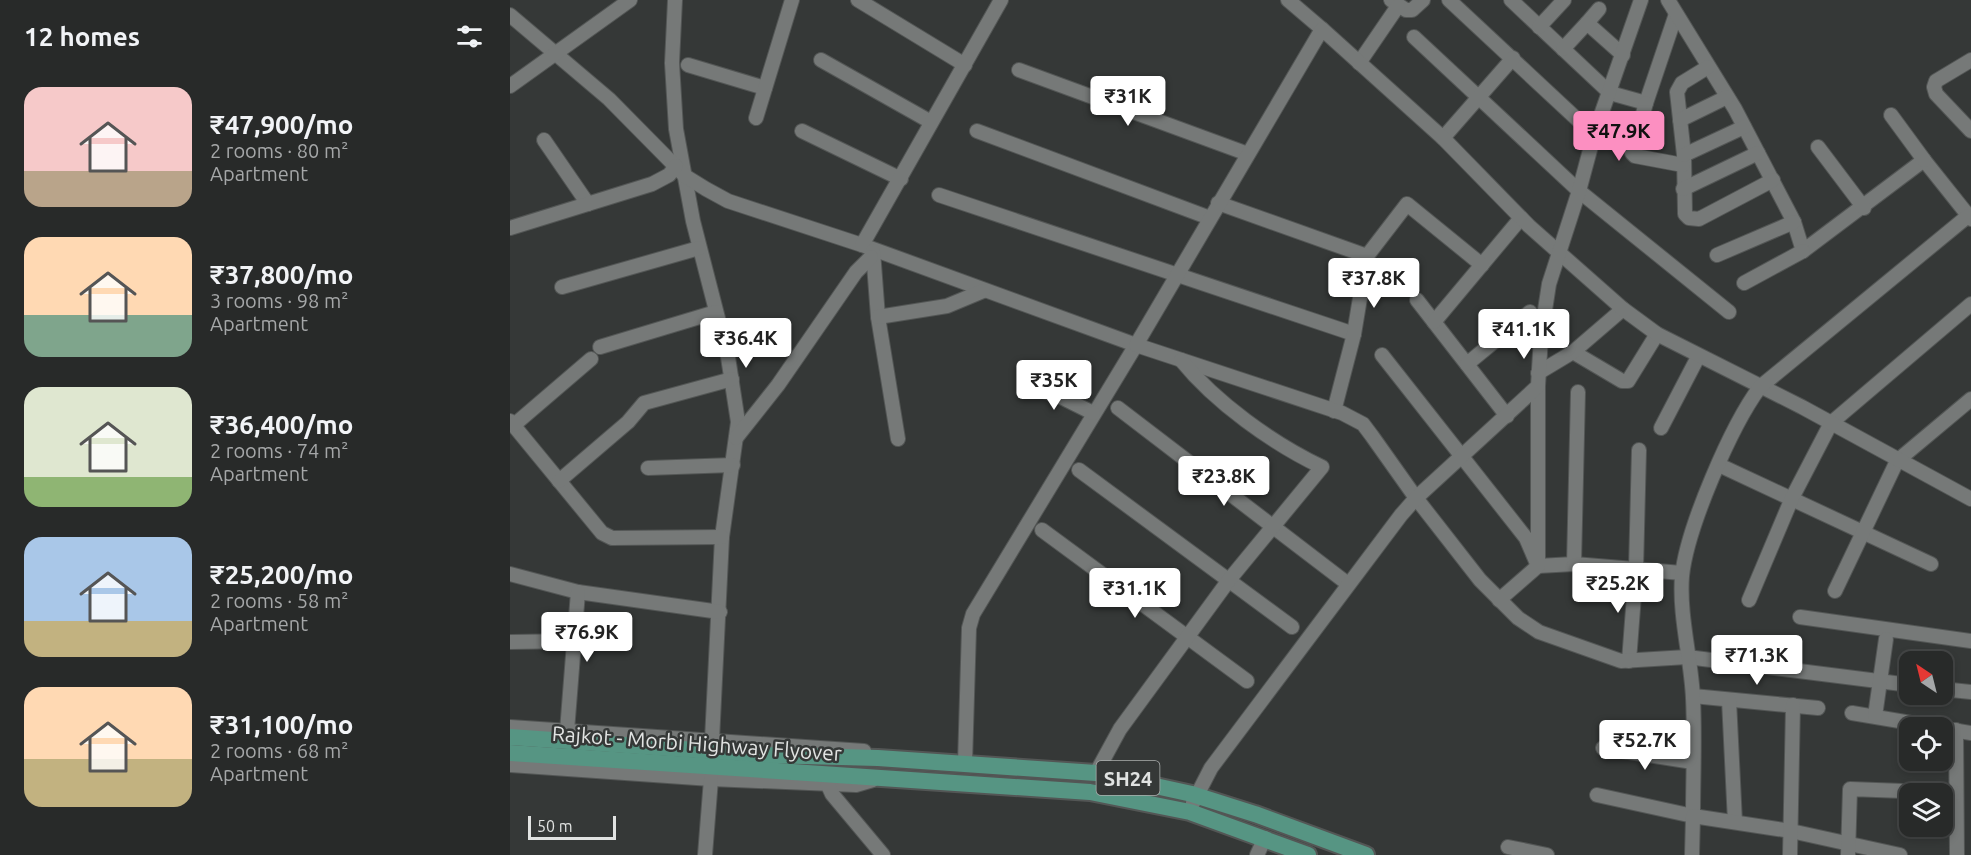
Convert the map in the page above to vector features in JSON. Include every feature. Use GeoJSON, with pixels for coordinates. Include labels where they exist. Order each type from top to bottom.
{"type":"FeatureCollection","features":[{"type":"Feature","properties":{"kind":"main road","name":"Rajkot - Morbi Highway Flyover"},"geometry":{"type":"LineString","coordinates":[[510,737],[767,755],[878,758]]}},
{"type":"Feature","properties":{"kind":"main road","name":"Rajkot - Morbi Highway Flyover"},"geometry":{"type":"LineString","coordinates":[[510,753],[829,779],[880,778],[1089,792],[1190,812]]}},
{"type":"Feature","properties":{"kind":"main road","name":"SH24"},"geometry":{"type":"LineString","coordinates":[[878,758],[1096,772],[1196,795],[1266,817],[1366,855]]}},
{"type":"Feature","properties":{"kind":"main road","name":"SH24"},"geometry":{"type":"LineString","coordinates":[[1190,812],[1308,855]]}},
{"type":"Feature","properties":{"kind":"street"},"geometry":{"type":"LineString","coordinates":[[510,86],[630,0]]}},
{"type":"Feature","properties":{"kind":"street"},"geometry":{"type":"LineString","coordinates":[[675,0],[673,104],[681,171],[732,379],[738,422],[723,537],[712,740]]}},
{"type":"Feature","properties":{"kind":"street"},"geometry":{"type":"LineString","coordinates":[[756,118],[792,0]]}},
{"type":"Feature","properties":{"kind":"street"},"geometry":{"type":"LineString","coordinates":[[858,0],[965,65]]}},
{"type":"Feature","properties":{"kind":"street"},"geometry":{"type":"LineString","coordinates":[[736,438],[778,385],[856,272],[869,250],[901,178],[1000,0]]}},
{"type":"Feature","properties":{"kind":"street"},"geometry":{"type":"LineString","coordinates":[[1288,0],[1443,138],[1521,218],[1623,309],[1656,334],[1831,423],[1971,499]]}},
{"type":"Feature","properties":{"kind":"street"},"geometry":{"type":"LineString","coordinates":[[1359,63],[1394,3],[1412,10],[1423,0]]}},
{"type":"Feature","properties":{"kind":"street"},"geometry":{"type":"LineString","coordinates":[[1449,0],[1594,135]]}},
{"type":"Feature","properties":{"kind":"street"},"geometry":{"type":"LineString","coordinates":[[1511,0],[1610,93],[1646,103]]}},
{"type":"Feature","properties":{"kind":"street"},"geometry":{"type":"LineString","coordinates":[[1539,27],[1564,0]]}},
{"type":"Feature","properties":{"kind":"street"},"geometry":{"type":"LineString","coordinates":[[1538,566],[1538,379],[1545,300],[1580,191],[1594,135],[1641,0]]}},
{"type":"Feature","properties":{"kind":"street"},"geometry":{"type":"LineString","coordinates":[[1668,0],[1727,97],[1773,180],[1794,222],[1803,251]]}},
{"type":"Feature","properties":{"kind":"street"},"geometry":{"type":"LineString","coordinates":[[1563,49],[1599,9]]}},
{"type":"Feature","properties":{"kind":"street"},"geometry":{"type":"LineString","coordinates":[[1676,14],[1632,153],[1635,156],[1684,160],[1744,127]]}},
{"type":"Feature","properties":{"kind":"street"},"geometry":{"type":"LineString","coordinates":[[510,15],[609,99],[681,171],[728,201],[1136,345],[1334,411],[1363,424],[1416,498],[1499,600],[1518,618],[1539,632],[1597,654],[1629,661],[1687,657],[1899,684]]}},
{"type":"Feature","properties":{"kind":"street"},"geometry":{"type":"LineString","coordinates":[[1587,23],[1623,56]]}},
{"type":"Feature","properties":{"kind":"street"},"geometry":{"type":"LineString","coordinates":[[965,763],[969,628],[973,614],[1136,345],[1322,29]]}},
{"type":"Feature","properties":{"kind":"street"},"geometry":{"type":"LineString","coordinates":[[1414,37],[1580,191],[1730,312]]}},
{"type":"Feature","properties":{"kind":"street"},"geometry":{"type":"LineString","coordinates":[[1443,138],[1513,58]]}},
{"type":"Feature","properties":{"kind":"street"},"geometry":{"type":"LineString","coordinates":[[821,60],[931,122]]}},
{"type":"Feature","properties":{"kind":"street"},"geometry":{"type":"LineString","coordinates":[[1971,60],[1936,81],[1934,87],[1936,94],[1971,131]]}},
{"type":"Feature","properties":{"kind":"street"},"geometry":{"type":"LineString","coordinates":[[688,65],[765,88]]}},
{"type":"Feature","properties":{"kind":"street"},"geometry":{"type":"LineString","coordinates":[[1708,67],[1682,83],[1677,92],[1684,160],[1685,214],[1694,220],[1773,180]]}},
{"type":"Feature","properties":{"kind":"street"},"geometry":{"type":"LineString","coordinates":[[1019,70],[1248,154]]}},
{"type":"Feature","properties":{"kind":"street"},"geometry":{"type":"LineString","coordinates":[[1653,83],[1677,92]]}},
{"type":"Feature","properties":{"kind":"street"},"geometry":{"type":"LineString","coordinates":[[1680,120],[1727,97]]}},
{"type":"Feature","properties":{"kind":"street"},"geometry":{"type":"LineString","coordinates":[[1692,855],[1693,696],[1687,657],[1682,573],[1690,539],[1739,419],[1760,387],[1970,217],[1891,115]]}},
{"type":"Feature","properties":{"kind":"street"},"geometry":{"type":"LineString","coordinates":[[802,131],[901,178]]}},
{"type":"Feature","properties":{"kind":"street"},"geometry":{"type":"LineString","coordinates":[[977,131],[1210,218]]}},
{"type":"Feature","properties":{"kind":"street"},"geometry":{"type":"LineString","coordinates":[[544,140],[588,204]]}},
{"type":"Feature","properties":{"kind":"street"},"geometry":{"type":"LineString","coordinates":[[1818,147],[1864,208]]}},
{"type":"Feature","properties":{"kind":"street"},"geometry":{"type":"LineString","coordinates":[[1683,189],[1758,153]]}},
{"type":"Feature","properties":{"kind":"street"},"geometry":{"type":"LineString","coordinates":[[1744,283],[1803,251],[1864,208],[1924,160]]}},
{"type":"Feature","properties":{"kind":"street"},"geometry":{"type":"LineString","coordinates":[[510,228],[652,184],[681,171]]}},
{"type":"Feature","properties":{"kind":"street"},"geometry":{"type":"LineString","coordinates":[[939,195],[1175,276],[1354,334]]}},
{"type":"Feature","properties":{"kind":"street"},"geometry":{"type":"LineString","coordinates":[[1218,203],[1367,256]]}},
{"type":"Feature","properties":{"kind":"street"},"geometry":{"type":"LineString","coordinates":[[1334,411],[1354,334],[1367,256],[1407,204],[1482,265]]}},
{"type":"Feature","properties":{"kind":"street"},"geometry":{"type":"LineString","coordinates":[[1434,322],[1521,218]]}},
{"type":"Feature","properties":{"kind":"street"},"geometry":{"type":"LineString","coordinates":[[1717,255],[1794,222]]}},
{"type":"Feature","properties":{"kind":"street"},"geometry":{"type":"LineString","coordinates":[[562,287],[699,248]]}},
{"type":"Feature","properties":{"kind":"street"},"geometry":{"type":"LineString","coordinates":[[869,250],[898,439]]}},
{"type":"Feature","properties":{"kind":"street"},"geometry":{"type":"LineString","coordinates":[[878,317],[947,306],[983,291]]}},
{"type":"Feature","properties":{"kind":"street"},"geometry":{"type":"LineString","coordinates":[[1417,300],[1507,416]]}},
{"type":"Feature","properties":{"kind":"street"},"geometry":{"type":"LineString","coordinates":[[1749,600],[1792,498],[1831,423],[1971,304]]}},
{"type":"Feature","properties":{"kind":"street"},"geometry":{"type":"LineString","coordinates":[[1190,812],[1196,795],[1211,768],[1348,584],[1416,498],[1507,416],[1538,379],[1623,309]]}},
{"type":"Feature","properties":{"kind":"street"},"geometry":{"type":"LineString","coordinates":[[600,347],[716,312]]}},
{"type":"Feature","properties":{"kind":"street"},"geometry":{"type":"LineString","coordinates":[[1467,364],[1530,312]]}},
{"type":"Feature","properties":{"kind":"street"},"geometry":{"type":"LineString","coordinates":[[1572,352],[1622,381],[1628,381],[1656,334]]}},
{"type":"Feature","properties":{"kind":"street"},"geometry":{"type":"LineString","coordinates":[[1382,355],[1526,538],[1538,566]]}},
{"type":"Feature","properties":{"kind":"street"},"geometry":{"type":"LineString","coordinates":[[1661,428],[1698,357]]}},
{"type":"Feature","properties":{"kind":"street"},"geometry":{"type":"LineString","coordinates":[[591,359],[512,423],[602,533],[612,538],[723,537]]}},
{"type":"Feature","properties":{"kind":"street"},"geometry":{"type":"LineString","coordinates":[[1096,772],[1116,734],[1229,580],[1322,467],[1296,454],[1220,399],[1181,360]]}},
{"type":"Feature","properties":{"kind":"street"},"geometry":{"type":"LineString","coordinates":[[560,481],[628,422],[644,403],[732,379]]}},
{"type":"Feature","properties":{"kind":"street"},"geometry":{"type":"LineString","coordinates":[[1026,385],[1061,397],[1093,413]]}},
{"type":"Feature","properties":{"kind":"street"},"geometry":{"type":"LineString","coordinates":[[1574,564],[1578,392]]}},
{"type":"Feature","properties":{"kind":"street"},"geometry":{"type":"LineString","coordinates":[[1835,591],[1897,460],[1971,399]]}},
{"type":"Feature","properties":{"kind":"street"},"geometry":{"type":"LineString","coordinates":[[1118,408],[1274,524],[1348,584]]}},
{"type":"Feature","properties":{"kind":"street"},"geometry":{"type":"LineString","coordinates":[[1629,661],[1636,569],[1639,450]]}},
{"type":"Feature","properties":{"kind":"street"},"geometry":{"type":"LineString","coordinates":[[648,468],[733,465]]}},
{"type":"Feature","properties":{"kind":"street"},"geometry":{"type":"LineString","coordinates":[[1719,465],[1931,564]]}},
{"type":"Feature","properties":{"kind":"street"},"geometry":{"type":"LineString","coordinates":[[1079,470],[1292,627]]}},
{"type":"Feature","properties":{"kind":"street"},"geometry":{"type":"LineString","coordinates":[[1042,530],[1247,681]]}},
{"type":"Feature","properties":{"kind":"street"},"geometry":{"type":"LineString","coordinates":[[1499,600],[1538,566],[1574,564],[1682,573]]}},
{"type":"Feature","properties":{"kind":"street"},"geometry":{"type":"LineString","coordinates":[[510,574],[578,592],[720,612]]}},
{"type":"Feature","properties":{"kind":"street"},"geometry":{"type":"LineString","coordinates":[[567,731],[578,592]]}},
{"type":"Feature","properties":{"kind":"street"},"geometry":{"type":"LineString","coordinates":[[1800,617],[1971,641]]}},
{"type":"Feature","properties":{"kind":"street"},"geometry":{"type":"LineString","coordinates":[[1875,716],[1878,682],[1886,639]]}},
{"type":"Feature","properties":{"kind":"street"},"geometry":{"type":"LineString","coordinates":[[510,642],[573,641]]}},
{"type":"Feature","properties":{"kind":"street"},"geometry":{"type":"LineString","coordinates":[[1953,690],[1971,692]]}},
{"type":"Feature","properties":{"kind":"street"},"geometry":{"type":"LineString","coordinates":[[1693,696],[1818,708]]}},
{"type":"Feature","properties":{"kind":"street"},"geometry":{"type":"LineString","coordinates":[[1729,700],[1735,822]]}},
{"type":"Feature","properties":{"kind":"street"},"geometry":{"type":"LineString","coordinates":[[1790,855],[1793,705]]}},
{"type":"Feature","properties":{"kind":"street"},"geometry":{"type":"LineString","coordinates":[[1852,713],[1971,733]]}},
{"type":"Feature","properties":{"kind":"street"},"geometry":{"type":"LineString","coordinates":[[510,728],[859,750],[878,758]]}},
{"type":"Feature","properties":{"kind":"street"},"geometry":{"type":"LineString","coordinates":[[1956,730],[1957,855]]}},
{"type":"Feature","properties":{"kind":"street"},"geometry":{"type":"LineString","coordinates":[[1603,748],[1693,762]]}},
{"type":"Feature","properties":{"kind":"street"},"geometry":{"type":"LineString","coordinates":[[510,765],[711,779],[829,779],[832,794],[883,855]]}},
{"type":"Feature","properties":{"kind":"street"},"geometry":{"type":"LineString","coordinates":[[705,855],[711,779]]}},
{"type":"Feature","properties":{"kind":"street"},"geometry":{"type":"LineString","coordinates":[[1847,849],[1850,789],[1956,793]]}},
{"type":"Feature","properties":{"kind":"street"},"geometry":{"type":"LineString","coordinates":[[1597,795],[1693,816],[1791,831],[1847,849],[1900,855]]}},
{"type":"Feature","properties":{"kind":"street"},"geometry":{"type":"LineString","coordinates":[[1257,855],[1265,838]]}},
{"type":"Feature","properties":{"kind":"street"},"geometry":{"type":"LineString","coordinates":[[1508,847],[1547,855]]}}]}
